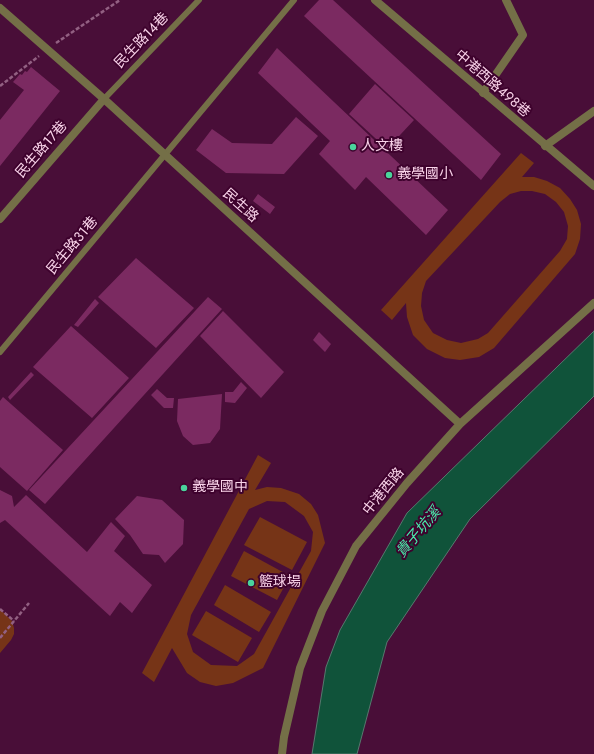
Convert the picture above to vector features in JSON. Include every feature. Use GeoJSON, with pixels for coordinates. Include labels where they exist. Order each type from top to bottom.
{"type":"FeatureCollection","features":[{"type":"Feature","properties":{"kind":"street","name":"中港西路498巷"},"geometry":{"type":"LineString","coordinates":[[375,0],[545,146],[594,186]]}},
{"type":"Feature","properties":{"kind":"street"},"geometry":{"type":"LineString","coordinates":[[483,93],[523,35],[506,0]]}},
{"type":"Feature","properties":{"kind":"street","name":"民生路"},"geometry":{"type":"LineString","coordinates":[[0,8],[104,98],[164,155],[460,424]]}},
{"type":"Feature","properties":{"kind":"street","name":"民生路17巷"},"geometry":{"type":"LineString","coordinates":[[0,219],[104,98]]}},
{"type":"Feature","properties":{"kind":"street"},"geometry":{"type":"LineString","coordinates":[[545,146],[594,111]]}},
{"type":"Feature","properties":{"kind":"street","name":"中港西路"},"geometry":{"type":"LineString","coordinates":[[282,754],[284,737],[300,668],[322,611],[356,546],[407,483],[460,424],[594,303]]}},
{"type":"Feature","properties":{"kind":"lane","name":"民生路14巷"},"geometry":{"type":"LineString","coordinates":[[104,98],[199,0]]}},
{"type":"Feature","properties":{"kind":"lane","name":"民生路31巷"},"geometry":{"type":"LineString","coordinates":[[0,352],[294,0]]}},
{"type":"Feature","properties":{"kind":"path"},"geometry":{"type":"LineString","coordinates":[[0,86],[47,49],[120,0]]}},
{"type":"Feature","properties":{"kind":"path"},"geometry":{"type":"LineString","coordinates":[[0,638],[29,603]]}},
{"type":"Feature","properties":{"kind":"path"},"geometry":{"type":"LineString","coordinates":[[0,609],[14,621]]}},
{"type":"Feature","properties":{"kind":"shaded area"},"geometry":{"type":"Polygon","coordinates":[[[521,153],[534,163],[522,177],[534,177],[547,181],[560,188],[577,210],[581,224],[580,239],[575,254],[494,348],[479,357],[460,360],[445,358],[427,349],[413,335],[407,317],[406,303],[392,320],[381,310],[521,153]],[[521,191],[510,194],[500,202],[426,281],[422,293],[421,306],[424,320],[433,333],[447,340],[461,343],[478,339],[488,333],[560,251],[567,239],[568,226],[564,212],[556,202],[545,194],[532,191],[521,191]]]}},
{"type":"Feature","properties":{"kind":"shaded area"},"geometry":{"type":"Polygon","coordinates":[[[258,455],[271,463],[255,490],[267,487],[281,488],[299,494],[311,504],[318,515],[325,543],[263,668],[233,683],[216,686],[200,682],[187,673],[172,648],[154,682],[142,673],[258,455]],[[267,501],[249,509],[191,615],[187,634],[193,652],[211,665],[237,666],[254,654],[311,551],[313,532],[304,516],[285,502],[267,501]]]}},
{"type":"Feature","properties":{"kind":"shaded area"},"geometry":{"type":"Polygon","coordinates":[[[260,517],[307,542],[292,570],[244,545],[260,517]]]}},
{"type":"Feature","properties":{"kind":"shaded area"},"geometry":{"type":"Polygon","coordinates":[[[244,551],[290,576],[277,600],[231,576],[244,551]]]}},
{"type":"Feature","properties":{"kind":"shaded area"},"geometry":{"type":"Polygon","coordinates":[[[225,585],[271,612],[259,632],[214,605],[225,585]]]}},
{"type":"Feature","properties":{"kind":"shaded area"},"geometry":{"type":"Polygon","coordinates":[[[0,609],[12,621],[14,634],[0,653],[0,609]]]}},
{"type":"Feature","properties":{"kind":"shaded area"},"geometry":{"type":"Polygon","coordinates":[[[206,611],[252,638],[238,662],[192,635],[206,611]]]}},
{"type":"Feature","properties":{"kind":"water","name":"貴子坑溪"},"geometry":{"type":"Polygon","coordinates":[[[594,331],[594,396],[470,519],[387,642],[357,754],[312,754],[326,667],[340,630],[407,513],[594,331]]]}},
{"type":"Feature","properties":{"kind":"building"},"geometry":{"type":"Polygon","coordinates":[[[319,0],[333,0],[501,154],[481,180],[304,16],[319,0]]]}},
{"type":"Feature","properties":{"kind":"building","name":"人文樓"},"geometry":{"type":"Polygon","coordinates":[[[277,48],[448,210],[426,235],[366,177],[355,190],[319,154],[330,141],[258,73],[277,48]]]}},
{"type":"Feature","properties":{"kind":"building"},"geometry":{"type":"Polygon","coordinates":[[[31,67],[60,91],[0,166],[0,120],[24,90],[13,82],[20,74],[22,75],[25,71],[27,72],[31,67]]]}},
{"type":"Feature","properties":{"kind":"building"},"geometry":{"type":"Polygon","coordinates":[[[375,84],[414,120],[387,149],[349,114],[375,84]]]}},
{"type":"Feature","properties":{"kind":"building"},"geometry":{"type":"Polygon","coordinates":[[[296,117],[318,136],[284,174],[226,173],[196,150],[212,129],[232,143],[272,144],[296,117]]]}},
{"type":"Feature","properties":{"kind":"building"},"geometry":{"type":"Polygon","coordinates":[[[258,194],[275,207],[270,214],[253,201],[258,194]]]}},
{"type":"Feature","properties":{"kind":"building"},"geometry":{"type":"Polygon","coordinates":[[[136,258],[194,308],[156,348],[98,297],[136,258]]]}},
{"type":"Feature","properties":{"kind":"building"},"geometry":{"type":"Polygon","coordinates":[[[208,297],[222,309],[45,504],[29,490],[208,297]]]}},
{"type":"Feature","properties":{"kind":"building"},"geometry":{"type":"Polygon","coordinates":[[[95,299],[99,303],[78,327],[74,325],[95,299]]]}},
{"type":"Feature","properties":{"kind":"building"},"geometry":{"type":"Polygon","coordinates":[[[223,311],[284,372],[261,398],[200,336],[223,311]]]}},
{"type":"Feature","properties":{"kind":"building"},"geometry":{"type":"Polygon","coordinates":[[[71,326],[129,378],[92,418],[33,367],[71,326]]]}},
{"type":"Feature","properties":{"kind":"building"},"geometry":{"type":"Polygon","coordinates":[[[319,332],[331,344],[325,352],[313,340],[319,332]]]}},
{"type":"Feature","properties":{"kind":"building"},"geometry":{"type":"Polygon","coordinates":[[[31,372],[34,375],[10,400],[8,397],[31,372]]]}},
{"type":"Feature","properties":{"kind":"building"},"geometry":{"type":"Polygon","coordinates":[[[241,382],[247,388],[235,403],[225,402],[225,392],[233,392],[241,382]]]}},
{"type":"Feature","properties":{"kind":"building"},"geometry":{"type":"Polygon","coordinates":[[[157,389],[167,398],[174,398],[173,408],[164,408],[151,395],[157,389]]]}},
{"type":"Feature","properties":{"kind":"building"},"geometry":{"type":"Polygon","coordinates":[[[222,394],[220,429],[210,443],[193,445],[183,436],[177,421],[178,399],[222,394]]]}},
{"type":"Feature","properties":{"kind":"building"},"geometry":{"type":"Polygon","coordinates":[[[3,397],[63,450],[27,491],[0,467],[0,401],[3,397]]]}},
{"type":"Feature","properties":{"kind":"building"},"geometry":{"type":"Polygon","coordinates":[[[0,490],[12,496],[14,507],[26,495],[87,552],[111,522],[125,536],[114,551],[152,585],[132,613],[120,602],[110,616],[5,520],[0,523],[0,490]]]}},
{"type":"Feature","properties":{"kind":"building"},"geometry":{"type":"Polygon","coordinates":[[[137,496],[162,500],[184,520],[183,544],[165,563],[159,555],[143,554],[130,535],[115,519],[137,496]]]}},
{"type":"Feature","properties":{"kind":"place","name":"人文樓"},"geometry":{"type":"Point","coordinates":[353,147]}},
{"type":"Feature","properties":{"kind":"place","name":"義學國小"},"geometry":{"type":"Point","coordinates":[389,175]}},
{"type":"Feature","properties":{"kind":"place","name":"義學國中"},"geometry":{"type":"Point","coordinates":[184,488]}},
{"type":"Feature","properties":{"kind":"place","name":"籃球場"},"geometry":{"type":"Point","coordinates":[251,583]}}]}
